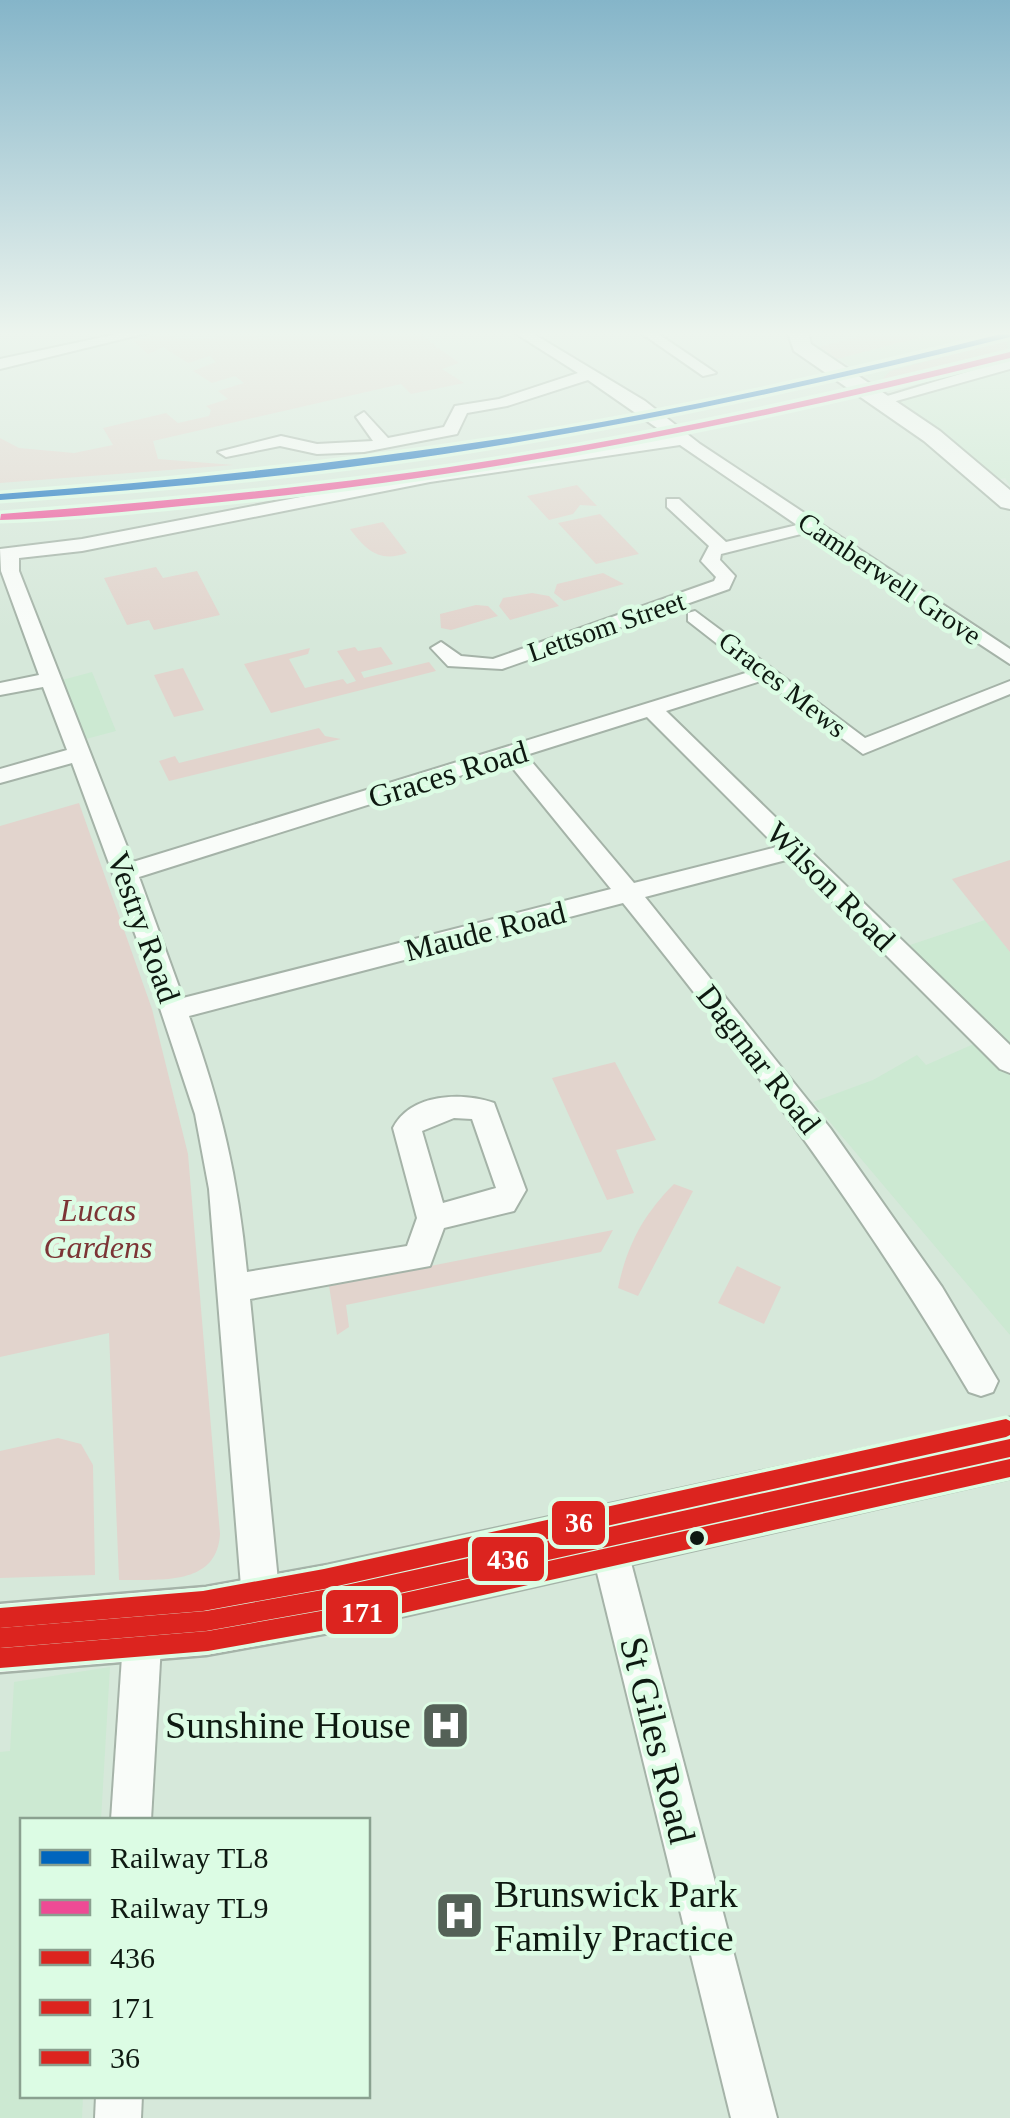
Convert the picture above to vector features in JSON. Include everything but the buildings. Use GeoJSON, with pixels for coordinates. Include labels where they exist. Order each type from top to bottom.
{"type":"FeatureCollection","features":[{"type":"Feature","properties":{"kind":"highway"},"geometry":{"type":"LineString","coordinates":[[0,1638],[143,1627],[262,1611],[1010,1448]]}},
{"type":"Feature","properties":{"kind":"street"},"geometry":{"type":"LineString","coordinates":[[374,432],[383,444]]}},
{"type":"Feature","properties":{"kind":"street"},"geometry":{"type":"LineString","coordinates":[[226,452],[280,438],[298,451],[383,444],[447,432]]}},
{"type":"Feature","properties":{"kind":"street","name":"Camberwell Grove"},"geometry":{"type":"LineString","coordinates":[[675,432],[1010,658]]}},
{"type":"Feature","properties":{"kind":"street"},"geometry":{"type":"LineString","coordinates":[[922,432],[1010,502]]}},
{"type":"Feature","properties":{"kind":"street"},"geometry":{"type":"LineString","coordinates":[[5,554],[82,546],[430,477],[679,435]]}},
{"type":"Feature","properties":{"kind":"street"},"geometry":{"type":"LineString","coordinates":[[674,503],[722,548],[813,526]]}},
{"type":"Feature","properties":{"kind":"street","name":"Lettsom Street"},"geometry":{"type":"LineString","coordinates":[[441,648],[455,662],[495,665],[722,585],[726,576],[708,556],[722,548]]}},
{"type":"Feature","properties":{"kind":"street","name":"Vestry Road"},"geometry":{"type":"LineString","coordinates":[[5,554],[12,615],[50,678],[175,1010],[217,1146],[234,1288],[262,1611]]}},
{"type":"Feature","properties":{"kind":"street","name":"Graces Mews"},"geometry":{"type":"LineString","coordinates":[[695,617],[863,747],[1010,687]]}},
{"type":"Feature","properties":{"kind":"street","name":"Graces Road"},"geometry":{"type":"LineString","coordinates":[[125,873],[769,672]]}},
{"type":"Feature","properties":{"kind":"street"},"geometry":{"type":"LineString","coordinates":[[0,689],[50,678]]}},
{"type":"Feature","properties":{"kind":"street","name":"Wilson Road"},"geometry":{"type":"LineString","coordinates":[[652,710],[1010,1062]]}},
{"type":"Feature","properties":{"kind":"street"},"geometry":{"type":"LineString","coordinates":[[0,776],[79,754]]}},
{"type":"Feature","properties":{"kind":"street","name":"Dagmar Road"},"geometry":{"type":"LineString","coordinates":[[514,754],[745,1038],[903,1251],[981,1381]]}},
{"type":"Feature","properties":{"kind":"street","name":"Maude Road"},"geometry":{"type":"LineString","coordinates":[[175,1010],[796,850]]}},
{"type":"Feature","properties":{"kind":"street"},"geometry":{"type":"LineString","coordinates":[[234,1288],[420,1257],[432,1218]]}},
{"type":"Feature","properties":{"kind":"street","name":"St Giles Road"},"geometry":{"type":"LineString","coordinates":[[606,1536],[754,2118]]}},
{"type":"Feature","properties":{"kind":"street"},"geometry":{"type":"LineString","coordinates":[[132,1818],[143,1627]]}},
{"type":"Feature","properties":{"kind":"shaded area"},"geometry":{"type":"Polygon","coordinates":[[[922,432],[1010,432],[1010,486],[1005,478],[985,483],[922,432]]]}},
{"type":"Feature","properties":{"kind":"shaded area"},"geometry":{"type":"Polygon","coordinates":[[[92,672],[116,731],[86,739],[62,680],[92,672]]]}},
{"type":"Feature","properties":{"kind":"shaded area"},"geometry":{"type":"Polygon","coordinates":[[[985,920],[1010,952],[1010,1335],[813,1102],[873,1080],[917,1055],[926,1065],[985,1039],[895,950],[985,920]]]}},
{"type":"Feature","properties":{"kind":"shaded area"},"geometry":{"type":"Polygon","coordinates":[[[110,1667],[101,1818],[20,1818],[20,2098],[83,2098],[82,2118],[0,2118],[0,1752],[10,1751],[14,1682],[110,1667]]]}},
{"type":"Feature","properties":{"kind":"green space"},"geometry":{"type":"Polygon","coordinates":[[[105,432],[193,432],[153,441],[158,459],[234,465],[0,483],[0,438],[19,448],[74,453],[113,445],[105,432]]]}},
{"type":"Feature","properties":{"kind":"green space"},"geometry":{"type":"Polygon","coordinates":[[[577,485],[597,506],[580,505],[573,514],[549,520],[527,496],[577,485]]]}},
{"type":"Feature","properties":{"kind":"green space"},"geometry":{"type":"Polygon","coordinates":[[[600,514],[639,554],[596,564],[558,523],[600,514]]]}},
{"type":"Feature","properties":{"kind":"green space"},"geometry":{"type":"Polygon","coordinates":[[[383,522],[407,553],[374,553],[350,529],[383,522]]]}},
{"type":"Feature","properties":{"kind":"green space"},"geometry":{"type":"Polygon","coordinates":[[[156,567],[163,578],[197,571],[220,615],[154,630],[149,620],[127,625],[104,578],[156,567]]]}},
{"type":"Feature","properties":{"kind":"green space"},"geometry":{"type":"Polygon","coordinates":[[[603,573],[624,584],[564,601],[554,593],[557,584],[603,573]]]}},
{"type":"Feature","properties":{"kind":"green space"},"geometry":{"type":"Polygon","coordinates":[[[532,593],[549,596],[559,606],[510,620],[499,606],[503,598],[532,593]]]}},
{"type":"Feature","properties":{"kind":"green space"},"geometry":{"type":"Polygon","coordinates":[[[488,606],[498,616],[451,630],[441,628],[440,614],[488,606]]]}},
{"type":"Feature","properties":{"kind":"green space"},"geometry":{"type":"Polygon","coordinates":[[[355,647],[358,651],[381,647],[393,664],[361,672],[364,678],[429,662],[436,671],[271,713],[244,664],[310,648],[308,654],[289,659],[305,688],[343,679],[347,684],[356,681],[337,651],[355,647]]]}},
{"type":"Feature","properties":{"kind":"green space"},"geometry":{"type":"Polygon","coordinates":[[[183,668],[204,710],[174,717],[154,675],[183,668]]]}},
{"type":"Feature","properties":{"kind":"green space"},"geometry":{"type":"Polygon","coordinates":[[[319,728],[325,736],[341,739],[169,781],[159,761],[175,756],[179,763],[319,728]]]}},
{"type":"Feature","properties":{"kind":"green space","name":"Lucas Gardens"},"geometry":{"type":"Polygon","coordinates":[[[79,803],[152,1009],[188,1154],[220,1534],[209,1563],[197,1572],[168,1579],[119,1580],[109,1333],[0,1357],[0,826],[79,803]]]}},
{"type":"Feature","properties":{"kind":"green space"},"geometry":{"type":"Polygon","coordinates":[[[1010,860],[1010,952],[952,879],[1010,860]]]}},
{"type":"Feature","properties":{"kind":"green space"},"geometry":{"type":"Polygon","coordinates":[[[615,1062],[656,1140],[616,1150],[634,1193],[607,1200],[552,1078],[615,1062]]]}},
{"type":"Feature","properties":{"kind":"green space"},"geometry":{"type":"Polygon","coordinates":[[[674,1184],[693,1191],[638,1296],[618,1288],[638,1232],[674,1184]]]}},
{"type":"Feature","properties":{"kind":"green space"},"geometry":{"type":"Polygon","coordinates":[[[613,1230],[601,1252],[346,1305],[349,1327],[337,1335],[329,1286],[613,1230]]]}},
{"type":"Feature","properties":{"kind":"green space"},"geometry":{"type":"Polygon","coordinates":[[[737,1266],[781,1287],[764,1324],[718,1303],[737,1266]]]}},
{"type":"Feature","properties":{"kind":"green space"},"geometry":{"type":"Polygon","coordinates":[[[58,1438],[81,1444],[93,1465],[95,1575],[0,1578],[0,1451],[58,1438]]]}},
{"type":"Feature","properties":{"kind":"rail line","name":"TL8"},"geometry":{"type":"LineString","coordinates":[[0,497],[256,475],[561,432]]}},
{"type":"Feature","properties":{"kind":"rail line","name":"TL9"},"geometry":{"type":"LineString","coordinates":[[1,517],[129,508],[383,480],[671,432]]}},
{"type":"Feature","properties":{"kind":"transit line","name":"36"},"geometry":{"type":"LineString","coordinates":[[0,1618],[203,1601],[324,1579],[1006,1428]]}},
{"type":"Feature","properties":{"kind":"transit line","name":"436"},"geometry":{"type":"LineString","coordinates":[[0,1638],[206,1621],[328,1599],[1010,1448]]}},
{"type":"Feature","properties":{"kind":"transit line","name":"171"},"geometry":{"type":"LineString","coordinates":[[2,1658],[208,1641],[332,1619],[1010,1468]]}},
{"type":"Feature","properties":{"kind":"place","name":"Sunshine House"},"geometry":{"type":"Point","coordinates":[446,1725]}},
{"type":"Feature","properties":{"kind":"place","name":"Brunswick Park Family Practice"},"geometry":{"type":"Point","coordinates":[459,1916]}}]}
